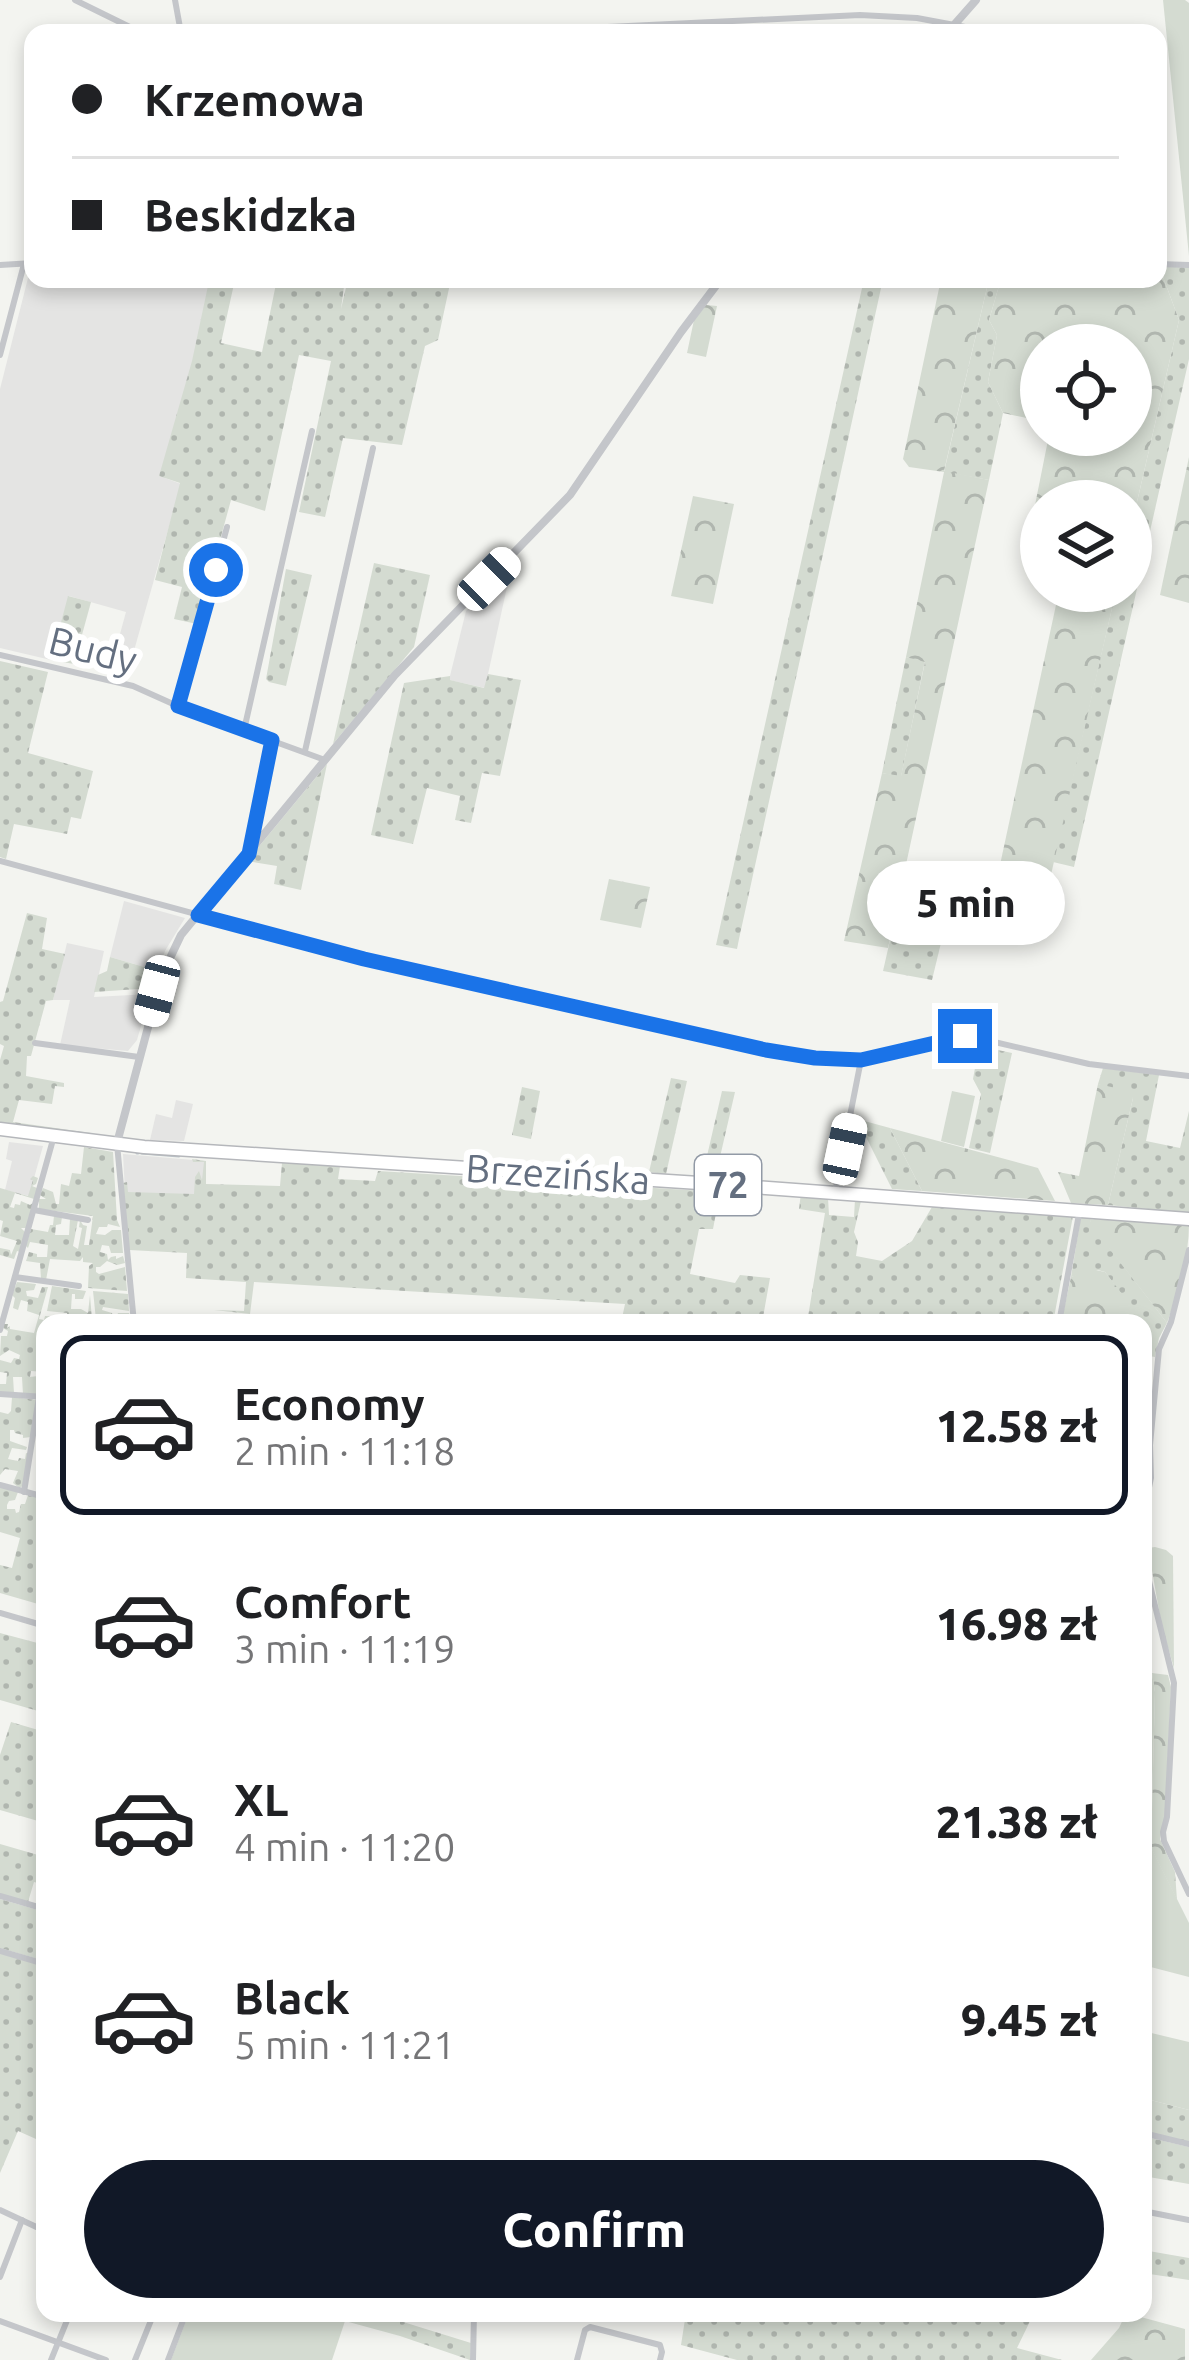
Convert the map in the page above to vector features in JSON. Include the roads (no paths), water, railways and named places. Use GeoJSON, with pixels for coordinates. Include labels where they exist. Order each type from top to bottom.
{"type":"FeatureCollection","features":[{"type":"Feature","properties":{"kind":"main road","name":"Brzezińska"},"geometry":{"type":"LineString","coordinates":[[0,1129],[116,1144],[1189,1219]]}},
{"type":"Feature","properties":{"kind":"street"},"geometry":{"type":"LineString","coordinates":[[75,0],[124,24]]}},
{"type":"Feature","properties":{"kind":"street"},"geometry":{"type":"LineString","coordinates":[[956,24],[976,0]]}},
{"type":"Feature","properties":{"kind":"street"},"geometry":{"type":"LineString","coordinates":[[672,24],[860,15],[950,24]]}},
{"type":"Feature","properties":{"kind":"street"},"geometry":{"type":"LineString","coordinates":[[0,355],[24,277]]}},
{"type":"Feature","properties":{"kind":"street"},"geometry":{"type":"LineString","coordinates":[[133,1314],[116,1144],[166,964],[178,941],[403,666],[570,495],[715,288]]}},
{"type":"Feature","properties":{"kind":"street"},"geometry":{"type":"LineString","coordinates":[[244,730],[312,430]]}},
{"type":"Feature","properties":{"kind":"street"},"geometry":{"type":"LineString","coordinates":[[305,751],[374,448]]}},
{"type":"Feature","properties":{"kind":"street"},"geometry":{"type":"LineString","coordinates":[[178,706],[227,527]]}},
{"type":"Feature","properties":{"kind":"street","name":"Budy"},"geometry":{"type":"LineString","coordinates":[[0,655],[124,683],[325,760]]}},
{"type":"Feature","properties":{"kind":"street"},"geometry":{"type":"LineString","coordinates":[[249,854],[272,740]]}},
{"type":"Feature","properties":{"kind":"street"},"geometry":{"type":"LineString","coordinates":[[0,861],[364,959],[766,1050],[861,1060],[973,1036],[1089,1064],[1189,1076]]}},
{"type":"Feature","properties":{"kind":"street"},"geometry":{"type":"LineString","coordinates":[[34,1043],[139,1058]]}},
{"type":"Feature","properties":{"kind":"street"},"geometry":{"type":"LineString","coordinates":[[834,1193],[861,1060]]}},
{"type":"Feature","properties":{"kind":"street"},"geometry":{"type":"LineString","coordinates":[[0,1330],[54,1136]]}},
{"type":"Feature","properties":{"kind":"street"},"geometry":{"type":"LineString","coordinates":[[34,1210],[88,1220]]}},
{"type":"Feature","properties":{"kind":"street"},"geometry":{"type":"LineString","coordinates":[[1061,1314],[1079,1211]]}},
{"type":"Feature","properties":{"kind":"street"},"geometry":{"type":"LineString","coordinates":[[1152,1431],[1159,1349],[1171,1322],[1189,1250]]}},
{"type":"Feature","properties":{"kind":"street"},"geometry":{"type":"LineString","coordinates":[[15,1277],[79,1286]]}},
{"type":"Feature","properties":{"kind":"street"},"geometry":{"type":"LineString","coordinates":[[0,1394],[36,1397]]}},
{"type":"Feature","properties":{"kind":"street"},"geometry":{"type":"LineString","coordinates":[[24,1492],[36,1429]]}},
{"type":"Feature","properties":{"kind":"street"},"geometry":{"type":"LineString","coordinates":[[0,1485],[36,1495]]}},
{"type":"Feature","properties":{"kind":"street"},"geometry":{"type":"LineString","coordinates":[[1152,1593],[1174,1683],[1163,1837],[1189,1894]]}},
{"type":"Feature","properties":{"kind":"street"},"geometry":{"type":"LineString","coordinates":[[0,1613],[36,1623]]}},
{"type":"Feature","properties":{"kind":"street"},"geometry":{"type":"LineString","coordinates":[[0,1896],[36,1906]]}},
{"type":"Feature","properties":{"kind":"street"},"geometry":{"type":"LineString","coordinates":[[0,1951],[36,1961]]}},
{"type":"Feature","properties":{"kind":"street"},"geometry":{"type":"LineString","coordinates":[[1152,2135],[1189,2144]]}},
{"type":"Feature","properties":{"kind":"street"},"geometry":{"type":"LineString","coordinates":[[0,2210],[36,2227]]}},
{"type":"Feature","properties":{"kind":"street"},"geometry":{"type":"LineString","coordinates":[[1152,2213],[1189,2220]]}},
{"type":"Feature","properties":{"kind":"street"},"geometry":{"type":"LineString","coordinates":[[0,2277],[22,2220]]}},
{"type":"Feature","properties":{"kind":"street"},"geometry":{"type":"LineString","coordinates":[[0,2321],[106,2360]]}},
{"type":"Feature","properties":{"kind":"street"},"geometry":{"type":"LineString","coordinates":[[51,2360],[66,2322]]}},
{"type":"Feature","properties":{"kind":"street"},"geometry":{"type":"LineString","coordinates":[[135,2360],[150,2322]]}},
{"type":"Feature","properties":{"kind":"street"},"geometry":{"type":"LineString","coordinates":[[168,2360],[183,2322]]}},
{"type":"Feature","properties":{"kind":"street"},"geometry":{"type":"LineString","coordinates":[[473,2360],[474,2322]]}},
{"type":"Feature","properties":{"kind":"street"},"geometry":{"type":"LineString","coordinates":[[577,2360],[590,2327],[660,2345],[660,2360]]}},
{"type":"Feature","properties":{"kind":"waterway"},"geometry":{"type":"LineString","coordinates":[[142,1153],[179,1156]]}}]}
